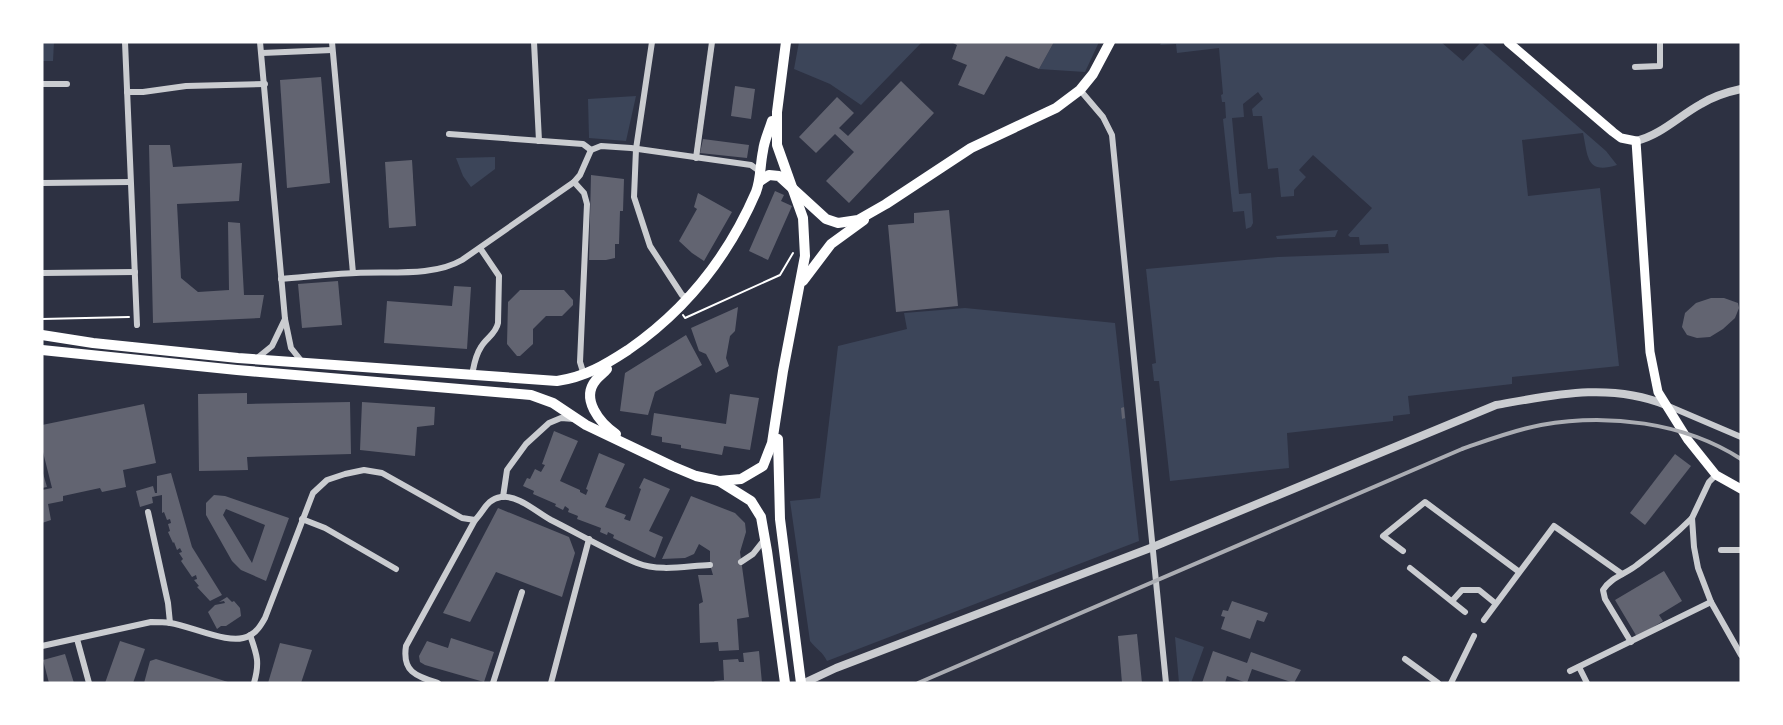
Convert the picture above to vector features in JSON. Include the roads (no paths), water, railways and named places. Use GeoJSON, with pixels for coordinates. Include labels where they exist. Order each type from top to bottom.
{"type":"FeatureCollection","features":[{"type":"Feature","properties":{"kind":"main road"},"geometry":{"type":"LineString","coordinates":[[718,481],[741,479],[757,471],[763,466],[770,452],[783,371],[802,284],[805,232],[800,206],[777,148],[776,133],[777,104],[786,42]]}},
{"type":"Feature","properties":{"kind":"main road"},"geometry":{"type":"LineString","coordinates":[[802,284],[812,267],[831,244],[886,204],[971,148],[1056,108],[1080,90],[1093,74],[1110,42]]}},
{"type":"Feature","properties":{"kind":"main road"},"geometry":{"type":"LineString","coordinates":[[1508,42],[1613,132],[1622,138],[1636,141],[1650,352],[1655,383],[1688,440],[1716,476],[1741,489]]}},
{"type":"Feature","properties":{"kind":"main road"},"geometry":{"type":"LineString","coordinates":[[42,335],[93,343],[304,363],[557,381],[584,375],[597,370],[662,325],[711,272],[729,246],[760,181],[763,150],[777,104]]}},
{"type":"Feature","properties":{"kind":"main road"},"geometry":{"type":"LineString","coordinates":[[760,181],[769,175],[784,179],[822,217],[838,223],[858,220],[886,204]]}},
{"type":"Feature","properties":{"kind":"main road"},"geometry":{"type":"LineString","coordinates":[[42,350],[237,370],[518,393],[553,403],[575,419],[672,466],[696,476],[718,481],[744,496],[755,506],[765,539],[785,683]]}},
{"type":"Feature","properties":{"kind":"main road"},"geometry":{"type":"LineString","coordinates":[[616,357],[613,364],[595,381],[590,392],[591,403],[604,425],[636,448]]}},
{"type":"Feature","properties":{"kind":"main road"},"geometry":{"type":"LineString","coordinates":[[778,411],[778,505],[803,683]]}},
{"type":"Feature","properties":{"kind":"street"},"geometry":{"type":"LineString","coordinates":[[125,42],[137,325]]}},
{"type":"Feature","properties":{"kind":"street"},"geometry":{"type":"LineString","coordinates":[[260,42],[285,319],[291,348],[304,363]]}},
{"type":"Feature","properties":{"kind":"street"},"geometry":{"type":"LineString","coordinates":[[534,42],[539,141]]}},
{"type":"Feature","properties":{"kind":"street"},"geometry":{"type":"LineString","coordinates":[[652,42],[636,149],[634,197],[650,246],[682,295],[689,298]]}},
{"type":"Feature","properties":{"kind":"street"},"geometry":{"type":"LineString","coordinates":[[696,158],[712,42]]}},
{"type":"Feature","properties":{"kind":"street"},"geometry":{"type":"LineString","coordinates":[[1635,67],[1660,66],[1660,42]]}},
{"type":"Feature","properties":{"kind":"street"},"geometry":{"type":"LineString","coordinates":[[262,53],[332,46],[353,273]]}},
{"type":"Feature","properties":{"kind":"street"},"geometry":{"type":"LineString","coordinates":[[42,84],[67,84]]}},
{"type":"Feature","properties":{"kind":"street"},"geometry":{"type":"LineString","coordinates":[[127,92],[186,86],[265,84]]}},
{"type":"Feature","properties":{"kind":"street"},"geometry":{"type":"LineString","coordinates":[[1636,141],[1655,134],[1716,96],[1741,89]]}},
{"type":"Feature","properties":{"kind":"street"},"geometry":{"type":"LineString","coordinates":[[1080,90],[1103,117],[1112,135],[1166,683]]}},
{"type":"Feature","properties":{"kind":"street"},"geometry":{"type":"LineString","coordinates":[[449,134],[583,144],[591,150]]}},
{"type":"Feature","properties":{"kind":"street"},"geometry":{"type":"LineString","coordinates":[[281,279],[444,268],[456,264],[574,182],[580,175],[591,150],[602,146],[751,165],[758,170],[760,181]]}},
{"type":"Feature","properties":{"kind":"street"},"geometry":{"type":"LineString","coordinates":[[42,183],[130,182]]}},
{"type":"Feature","properties":{"kind":"street"},"geometry":{"type":"LineString","coordinates":[[574,182],[586,196],[587,204],[580,362],[584,375]]}},
{"type":"Feature","properties":{"kind":"street"},"geometry":{"type":"LineString","coordinates":[[472,375],[474,360],[482,345],[497,330],[498,323],[498,276],[480,248]]}},
{"type":"Feature","properties":{"kind":"street"},"geometry":{"type":"LineString","coordinates":[[42,273],[135,272]]}},
{"type":"Feature","properties":{"kind":"street"},"geometry":{"type":"LineString","coordinates":[[256,359],[272,346],[285,319]]}},
{"type":"Feature","properties":{"kind":"street"},"geometry":{"type":"LineString","coordinates":[[803,683],[836,668],[1153,547],[1496,405],[1557,394],[1596,391],[1635,394],[1741,437]]}},
{"type":"Feature","properties":{"kind":"street"},"geometry":{"type":"LineString","coordinates":[[503,497],[507,470],[526,444],[549,423],[561,418],[575,419]]}},
{"type":"Feature","properties":{"kind":"street"},"geometry":{"type":"LineString","coordinates":[[42,646],[151,622],[170,623],[228,638],[240,639],[250,635],[259,628],[265,618],[313,493],[327,480],[364,470],[382,472],[462,518],[475,520]]}},
{"type":"Feature","properties":{"kind":"street"},"geometry":{"type":"LineString","coordinates":[[1631,642],[1605,599],[1603,590],[1608,583],[1635,567],[1671,538],[1692,518],[1709,482],[1716,476]]}},
{"type":"Feature","properties":{"kind":"street"},"geometry":{"type":"LineString","coordinates":[[438,683],[418,677],[407,666],[406,646],[475,520],[487,504],[494,499],[503,497],[517,500],[548,519],[638,563],[676,568],[710,565]]}},
{"type":"Feature","properties":{"kind":"street"},"geometry":{"type":"LineString","coordinates":[[1403,551],[1383,536],[1425,502],[1518,571]]}},
{"type":"Feature","properties":{"kind":"street"},"geometry":{"type":"LineString","coordinates":[[148,512],[168,603],[170,623]]}},
{"type":"Feature","properties":{"kind":"street"},"geometry":{"type":"LineString","coordinates":[[1692,518],[1698,568],[1711,602],[1741,655]]}},
{"type":"Feature","properties":{"kind":"street"},"geometry":{"type":"LineString","coordinates":[[302,519],[324,528],[396,569]]}},
{"type":"Feature","properties":{"kind":"street"},"geometry":{"type":"LineString","coordinates":[[1484,620],[1518,571],[1554,526],[1622,574]]}},
{"type":"Feature","properties":{"kind":"street"},"geometry":{"type":"LineString","coordinates":[[551,683],[589,539]]}},
{"type":"Feature","properties":{"kind":"street"},"geometry":{"type":"LineString","coordinates":[[741,562],[753,554],[765,539]]}},
{"type":"Feature","properties":{"kind":"street"},"geometry":{"type":"LineString","coordinates":[[1721,550],[1741,550]]}},
{"type":"Feature","properties":{"kind":"street"},"geometry":{"type":"LineString","coordinates":[[1410,568],[1465,612]]}},
{"type":"Feature","properties":{"kind":"street"},"geometry":{"type":"LineString","coordinates":[[1452,601],[1461,590],[1479,590],[1495,603]]}},
{"type":"Feature","properties":{"kind":"street"},"geometry":{"type":"LineString","coordinates":[[493,683],[522,592]]}},
{"type":"Feature","properties":{"kind":"street"},"geometry":{"type":"LineString","coordinates":[[1570,671],[1711,602]]}},
{"type":"Feature","properties":{"kind":"street"},"geometry":{"type":"LineString","coordinates":[[250,635],[258,658],[254,683]]}},
{"type":"Feature","properties":{"kind":"street"},"geometry":{"type":"LineString","coordinates":[[1451,683],[1473,636]]}},
{"type":"Feature","properties":{"kind":"street"},"geometry":{"type":"LineString","coordinates":[[77,639],[89,683]]}},
{"type":"Feature","properties":{"kind":"street"},"geometry":{"type":"LineString","coordinates":[[1405,659],[1438,683]]}},
{"type":"Feature","properties":{"kind":"street"},"geometry":{"type":"LineString","coordinates":[[1579,667],[1587,683]]}},
{"type":"Feature","properties":{"kind":"railway"},"geometry":{"type":"LineString","coordinates":[[918,683],[1462,449],[1521,430],[1566,421],[1592,420],[1644,424],[1695,436],[1741,459]]}}]}
